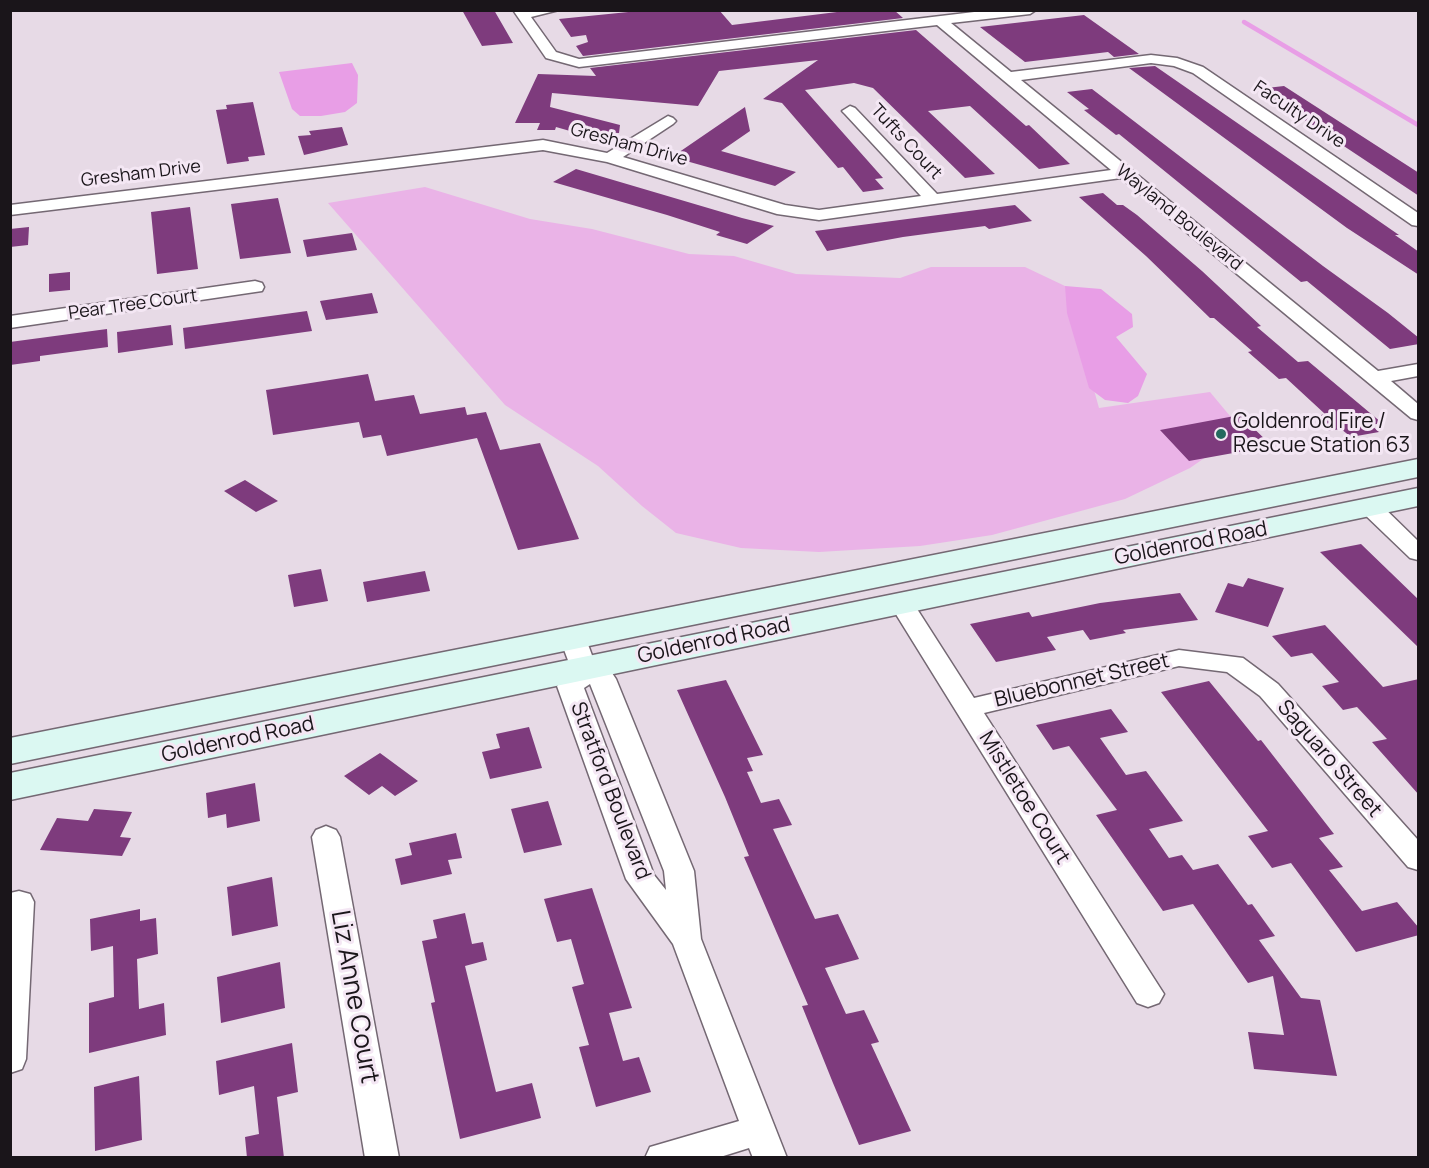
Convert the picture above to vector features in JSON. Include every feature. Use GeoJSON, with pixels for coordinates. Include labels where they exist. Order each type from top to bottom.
{"type":"FeatureCollection","features":[{"type":"Feature","properties":{"kind":"main road","name":"Goldenrod Road"},"geometry":{"type":"LineString","coordinates":[[10,787],[581,660],[1107,531],[1419,468]]}},
{"type":"Feature","properties":{"kind":"main road"},"geometry":{"type":"LineString","coordinates":[[1288,524],[1320,502],[1419,482]]}},
{"type":"Feature","properties":{"kind":"main road","name":"Goldenrod Road"},"geometry":{"type":"LineString","coordinates":[[10,751],[581,660],[901,603],[1419,497]]}},
{"type":"Feature","properties":{"kind":"main road"},"geometry":{"type":"LineString","coordinates":[[901,603],[930,580],[1078,551],[1107,531]]}},
{"type":"Feature","properties":{"kind":"street"},"geometry":{"type":"LineString","coordinates":[[520,12],[553,10]]}},
{"type":"Feature","properties":{"kind":"street"},"geometry":{"type":"LineString","coordinates":[[520,12],[551,55],[579,63],[1030,10]]}},
{"type":"Feature","properties":{"kind":"street","name":"Wayland Boulevard"},"geometry":{"type":"LineString","coordinates":[[940,21],[1419,414]]}},
{"type":"Feature","properties":{"kind":"street","name":"Faculty Drive"},"geometry":{"type":"LineString","coordinates":[[1008,77],[1151,59],[1177,62],[1198,70],[1419,221]]}},
{"type":"Feature","properties":{"kind":"street","name":"Tufts Court"},"geometry":{"type":"LineString","coordinates":[[850,111],[934,201]]}},
{"type":"Feature","properties":{"kind":"street"},"geometry":{"type":"LineString","coordinates":[[610,158],[668,121]]}},
{"type":"Feature","properties":{"kind":"street","name":"Gresham Drive"},"geometry":{"type":"LineString","coordinates":[[10,210],[515,146],[543,145],[568,148],[610,158],[783,210],[819,215],[1125,173]]}},
{"type":"Feature","properties":{"kind":"street","name":"Pear Tree Court"},"geometry":{"type":"LineString","coordinates":[[10,322],[255,287]]}},
{"type":"Feature","properties":{"kind":"street"},"geometry":{"type":"LineString","coordinates":[[1375,378],[1419,370]]}},
{"type":"Feature","properties":{"kind":"street"},"geometry":{"type":"LineString","coordinates":[[1370,507],[1419,553]]}},
{"type":"Feature","properties":{"kind":"street","name":"Mistletoe Court"},"geometry":{"type":"LineString","coordinates":[[901,603],[1148,993]]}},
{"type":"Feature","properties":{"kind":"street","name":"Bluebonnet Street"},"geometry":{"type":"LineString","coordinates":[[967,708],[1179,658],[1234,664]]}},
{"type":"Feature","properties":{"kind":"street","name":"Stratford Boulevard"},"geometry":{"type":"LineString","coordinates":[[686,939],[641,879],[570,686],[581,660],[603,679],[679,871],[686,939],[766,1144]]}},
{"type":"Feature","properties":{"kind":"street","name":"Saguaro Street"},"geometry":{"type":"LineString","coordinates":[[1234,664],[1269,690],[1419,859]]}},
{"type":"Feature","properties":{"kind":"street","name":"Liz Anne Court"},"geometry":{"type":"LineString","coordinates":[[326,837],[382,1158]]}},
{"type":"Feature","properties":{"kind":"street"},"geometry":{"type":"LineString","coordinates":[[10,1059],[19,902]]}},
{"type":"Feature","properties":{"kind":"street"},"geometry":{"type":"LineString","coordinates":[[662,1158],[766,1144]]}},
{"type":"Feature","properties":{"kind":"shaded area"},"geometry":{"type":"Polygon","coordinates":[[[352,63],[358,75],[357,103],[345,112],[321,116],[300,116],[292,109],[279,72],[352,63]]]}},
{"type":"Feature","properties":{"kind":"shaded area"},"geometry":{"type":"Polygon","coordinates":[[[425,187],[530,219],[592,229],[689,254],[734,256],[796,274],[900,278],[931,267],[1025,267],[1065,286],[1099,408],[1210,392],[1235,422],[1229,441],[1190,468],[1125,499],[992,535],[920,546],[819,552],[741,548],[676,533],[598,466],[505,405],[328,203],[425,187]]]}},
{"type":"Feature","properties":{"kind":"shaded area"},"geometry":{"type":"Polygon","coordinates":[[[1065,286],[1101,289],[1132,314],[1133,327],[1116,337],[1147,374],[1138,396],[1128,403],[1105,400],[1089,388],[1067,313],[1065,286]]]}},
{"type":"Feature","properties":{"kind":"building"},"geometry":{"type":"Polygon","coordinates":[[[462,10],[494,10],[513,43],[482,46],[462,10]]]}},
{"type":"Feature","properties":{"kind":"building"},"geometry":{"type":"Polygon","coordinates":[[[648,10],[719,10],[732,25],[853,10],[894,10],[903,18],[583,56],[576,46],[588,42],[586,35],[571,37],[559,19],[648,10]]]}},
{"type":"Feature","properties":{"kind":"building"},"geometry":{"type":"Polygon","coordinates":[[[1084,15],[1139,54],[1114,57],[1108,52],[1025,62],[980,27],[1084,15]]]}},
{"type":"Feature","properties":{"kind":"building"},"geometry":{"type":"Polygon","coordinates":[[[916,30],[1026,126],[1029,125],[1070,164],[1039,169],[970,106],[928,111],[995,174],[965,178],[873,88],[854,83],[805,90],[883,178],[875,179],[884,189],[863,192],[843,167],[838,168],[782,103],[763,99],[818,60],[719,71],[698,106],[552,93],[550,107],[620,125],[619,133],[570,131],[556,127],[555,130],[537,130],[540,123],[515,123],[538,74],[596,76],[590,68],[916,30]]]}},
{"type":"Feature","properties":{"kind":"building"},"geometry":{"type":"Polygon","coordinates":[[[1155,66],[1399,235],[1395,235],[1419,252],[1419,275],[1347,228],[1129,68],[1155,66]]]}},
{"type":"Feature","properties":{"kind":"building"},"geometry":{"type":"Polygon","coordinates":[[[1284,86],[1419,173],[1419,196],[1258,89],[1284,86]]]}},
{"type":"Feature","properties":{"kind":"building"},"geometry":{"type":"Polygon","coordinates":[[[1092,89],[1388,313],[1419,338],[1419,344],[1390,349],[1307,281],[1301,282],[1119,134],[1116,135],[1084,110],[1089,109],[1067,92],[1092,89]]]}},
{"type":"Feature","properties":{"kind":"building"},"geometry":{"type":"Polygon","coordinates":[[[253,102],[265,155],[248,157],[249,161],[227,164],[216,110],[227,109],[226,105],[253,102]]]}},
{"type":"Feature","properties":{"kind":"building"},"geometry":{"type":"Polygon","coordinates":[[[745,107],[750,131],[721,151],[796,172],[775,186],[672,157],[745,107]]]}},
{"type":"Feature","properties":{"kind":"building"},"geometry":{"type":"Polygon","coordinates":[[[342,127],[348,145],[304,155],[298,136],[311,135],[309,131],[342,127]]]}},
{"type":"Feature","properties":{"kind":"building"},"geometry":{"type":"Polygon","coordinates":[[[576,169],[774,226],[747,244],[716,235],[720,232],[667,215],[553,182],[576,169]]]}},
{"type":"Feature","properties":{"kind":"building"},"geometry":{"type":"Polygon","coordinates":[[[1103,193],[1117,205],[1123,205],[1137,215],[1202,271],[1261,326],[1257,327],[1298,362],[1308,361],[1382,423],[1371,425],[1379,432],[1351,437],[1341,429],[1329,431],[1313,417],[1325,414],[1286,378],[1279,379],[1248,352],[1252,351],[1214,318],[1210,318],[1146,256],[1079,197],[1103,193]]]}},
{"type":"Feature","properties":{"kind":"building"},"geometry":{"type":"Polygon","coordinates":[[[278,198],[291,253],[240,259],[231,204],[278,198]]]}},
{"type":"Feature","properties":{"kind":"building"},"geometry":{"type":"Polygon","coordinates":[[[1015,205],[1032,221],[989,229],[985,226],[903,237],[827,251],[815,231],[1015,205]]]}},
{"type":"Feature","properties":{"kind":"building"},"geometry":{"type":"Polygon","coordinates":[[[190,207],[198,269],[157,274],[151,212],[190,207]]]}},
{"type":"Feature","properties":{"kind":"building"},"geometry":{"type":"Polygon","coordinates":[[[29,227],[28,245],[10,247],[10,229],[29,227]]]}},
{"type":"Feature","properties":{"kind":"building"},"geometry":{"type":"Polygon","coordinates":[[[352,233],[357,250],[307,257],[303,240],[352,233]]]}},
{"type":"Feature","properties":{"kind":"building"},"geometry":{"type":"Polygon","coordinates":[[[70,272],[70,290],[49,292],[49,274],[70,272]]]}},
{"type":"Feature","properties":{"kind":"building"},"geometry":{"type":"Polygon","coordinates":[[[372,293],[378,313],[326,320],[320,301],[372,293]]]}},
{"type":"Feature","properties":{"kind":"building"},"geometry":{"type":"Polygon","coordinates":[[[307,311],[312,331],[185,349],[183,328],[307,311]]]}},
{"type":"Feature","properties":{"kind":"building"},"geometry":{"type":"Polygon","coordinates":[[[171,325],[173,345],[118,353],[117,332],[171,325]]]}},
{"type":"Feature","properties":{"kind":"building"},"geometry":{"type":"Polygon","coordinates":[[[107,329],[108,347],[40,356],[40,361],[10,365],[10,342],[107,329]]]}},
{"type":"Feature","properties":{"kind":"building"},"geometry":{"type":"Polygon","coordinates":[[[368,374],[375,401],[414,395],[420,414],[465,407],[467,415],[486,412],[500,450],[540,443],[579,539],[518,550],[477,438],[387,456],[381,435],[363,438],[359,422],[273,435],[266,390],[368,374]]]}},
{"type":"Feature","properties":{"kind":"building"},"geometry":{"type":"Polygon","coordinates":[[[1240,415],[1272,446],[1189,461],[1160,430],[1240,415]]]}},
{"type":"Feature","properties":{"kind":"building"},"geometry":{"type":"Polygon","coordinates":[[[245,480],[278,501],[256,512],[224,491],[245,480]]]}},
{"type":"Feature","properties":{"kind":"building"},"geometry":{"type":"Polygon","coordinates":[[[1361,544],[1419,600],[1419,648],[1320,552],[1361,544]]]}},
{"type":"Feature","properties":{"kind":"building"},"geometry":{"type":"Polygon","coordinates":[[[321,569],[328,601],[294,607],[288,575],[321,569]]]}},
{"type":"Feature","properties":{"kind":"building"},"geometry":{"type":"Polygon","coordinates":[[[425,571],[430,591],[367,602],[363,582],[425,571]]]}},
{"type":"Feature","properties":{"kind":"building"},"geometry":{"type":"Polygon","coordinates":[[[1248,578],[1284,588],[1268,627],[1215,612],[1228,583],[1243,587],[1248,578]]]}},
{"type":"Feature","properties":{"kind":"building"},"geometry":{"type":"Polygon","coordinates":[[[1180,593],[1198,620],[1123,630],[1126,633],[1090,640],[1083,630],[1047,637],[1056,650],[996,662],[970,624],[1029,612],[1032,617],[1100,603],[1180,593]]]}},
{"type":"Feature","properties":{"kind":"building"},"geometry":{"type":"Polygon","coordinates":[[[1325,625],[1383,687],[1419,679],[1419,795],[1372,742],[1387,739],[1357,707],[1343,710],[1322,686],[1339,682],[1312,653],[1291,657],[1272,636],[1325,625]]]}},
{"type":"Feature","properties":{"kind":"building"},"geometry":{"type":"Polygon","coordinates":[[[726,680],[763,755],[747,758],[753,771],[747,772],[761,803],[779,799],[792,825],[773,829],[815,919],[838,914],[859,959],[825,968],[846,1014],[864,1010],[879,1042],[871,1044],[911,1131],[859,1145],[833,1083],[802,1006],[808,1005],[744,857],[749,856],[677,690],[726,680]]]}},
{"type":"Feature","properties":{"kind":"building"},"geometry":{"type":"Polygon","coordinates":[[[1209,681],[1258,741],[1261,740],[1334,834],[1319,838],[1343,867],[1329,870],[1362,911],[1397,902],[1419,928],[1419,935],[1356,952],[1291,863],[1272,868],[1248,836],[1268,831],[1161,692],[1209,681]]]}},
{"type":"Feature","properties":{"kind":"building"},"geometry":{"type":"Polygon","coordinates":[[[1111,709],[1128,732],[1100,738],[1126,775],[1146,771],[1183,821],[1149,829],[1169,858],[1182,855],[1193,870],[1218,864],[1248,905],[1252,904],[1275,936],[1259,940],[1301,998],[1320,1000],[1337,1076],[1254,1069],[1248,1032],[1284,1035],[1273,976],[1248,983],[1193,904],[1163,911],[1096,815],[1117,810],[1069,746],[1053,750],[1036,725],[1111,709]]]}},
{"type":"Feature","properties":{"kind":"building"},"geometry":{"type":"Polygon","coordinates":[[[529,727],[542,768],[490,779],[482,752],[500,748],[496,734],[529,727]]]}},
{"type":"Feature","properties":{"kind":"building"},"geometry":{"type":"Polygon","coordinates":[[[380,753],[418,781],[395,796],[382,786],[369,795],[344,776],[380,753]]]}},
{"type":"Feature","properties":{"kind":"building"},"geometry":{"type":"Polygon","coordinates":[[[255,783],[260,821],[227,828],[226,814],[208,818],[206,793],[255,783]]]}},
{"type":"Feature","properties":{"kind":"building"},"geometry":{"type":"Polygon","coordinates":[[[548,801],[562,845],[524,853],[511,809],[548,801]]]}},
{"type":"Feature","properties":{"kind":"building"},"geometry":{"type":"Polygon","coordinates":[[[94,809],[132,812],[120,837],[131,838],[122,856],[40,850],[57,818],[88,821],[94,809]]]}},
{"type":"Feature","properties":{"kind":"building"},"geometry":{"type":"Polygon","coordinates":[[[456,833],[462,858],[448,860],[452,874],[401,885],[395,859],[412,855],[409,843],[456,833]]]}},
{"type":"Feature","properties":{"kind":"building"},"geometry":{"type":"Polygon","coordinates":[[[272,877],[278,926],[232,936],[227,887],[272,877]]]}},
{"type":"Feature","properties":{"kind":"building"},"geometry":{"type":"Polygon","coordinates":[[[592,888],[632,1008],[609,1013],[623,1061],[639,1057],[651,1092],[596,1107],[579,1047],[589,1045],[572,987],[584,984],[571,939],[557,942],[544,899],[592,888]]]}},
{"type":"Feature","properties":{"kind":"building"},"geometry":{"type":"Polygon","coordinates":[[[140,909],[140,921],[156,918],[158,954],[137,959],[139,1009],[164,1003],[166,1035],[89,1053],[89,1003],[114,997],[113,946],[91,951],[90,919],[140,909]]]}},
{"type":"Feature","properties":{"kind":"building"},"geometry":{"type":"Polygon","coordinates":[[[465,913],[472,944],[483,942],[487,960],[465,966],[496,1092],[532,1083],[541,1118],[460,1139],[431,1003],[435,1002],[422,941],[437,938],[433,920],[465,913]]]}},
{"type":"Feature","properties":{"kind":"building"},"geometry":{"type":"Polygon","coordinates":[[[280,962],[285,1008],[221,1023],[217,977],[280,962]]]}},
{"type":"Feature","properties":{"kind":"building"},"geometry":{"type":"Polygon","coordinates":[[[292,1043],[298,1092],[277,1097],[284,1158],[247,1158],[245,1137],[259,1134],[254,1086],[219,1095],[216,1061],[292,1043]]]}},
{"type":"Feature","properties":{"kind":"building"},"geometry":{"type":"Polygon","coordinates":[[[139,1076],[142,1140],[95,1151],[94,1087],[139,1076]]]}},
{"type":"Feature","properties":{"kind":"waterway"},"geometry":{"type":"LineString","coordinates":[[1244,22],[1418,125]]}},
{"type":"Feature","properties":{"kind":"place","name":"Goldenrod Fire / Rescue Station 63"},"geometry":{"type":"Point","coordinates":[1221,434]}}]}
